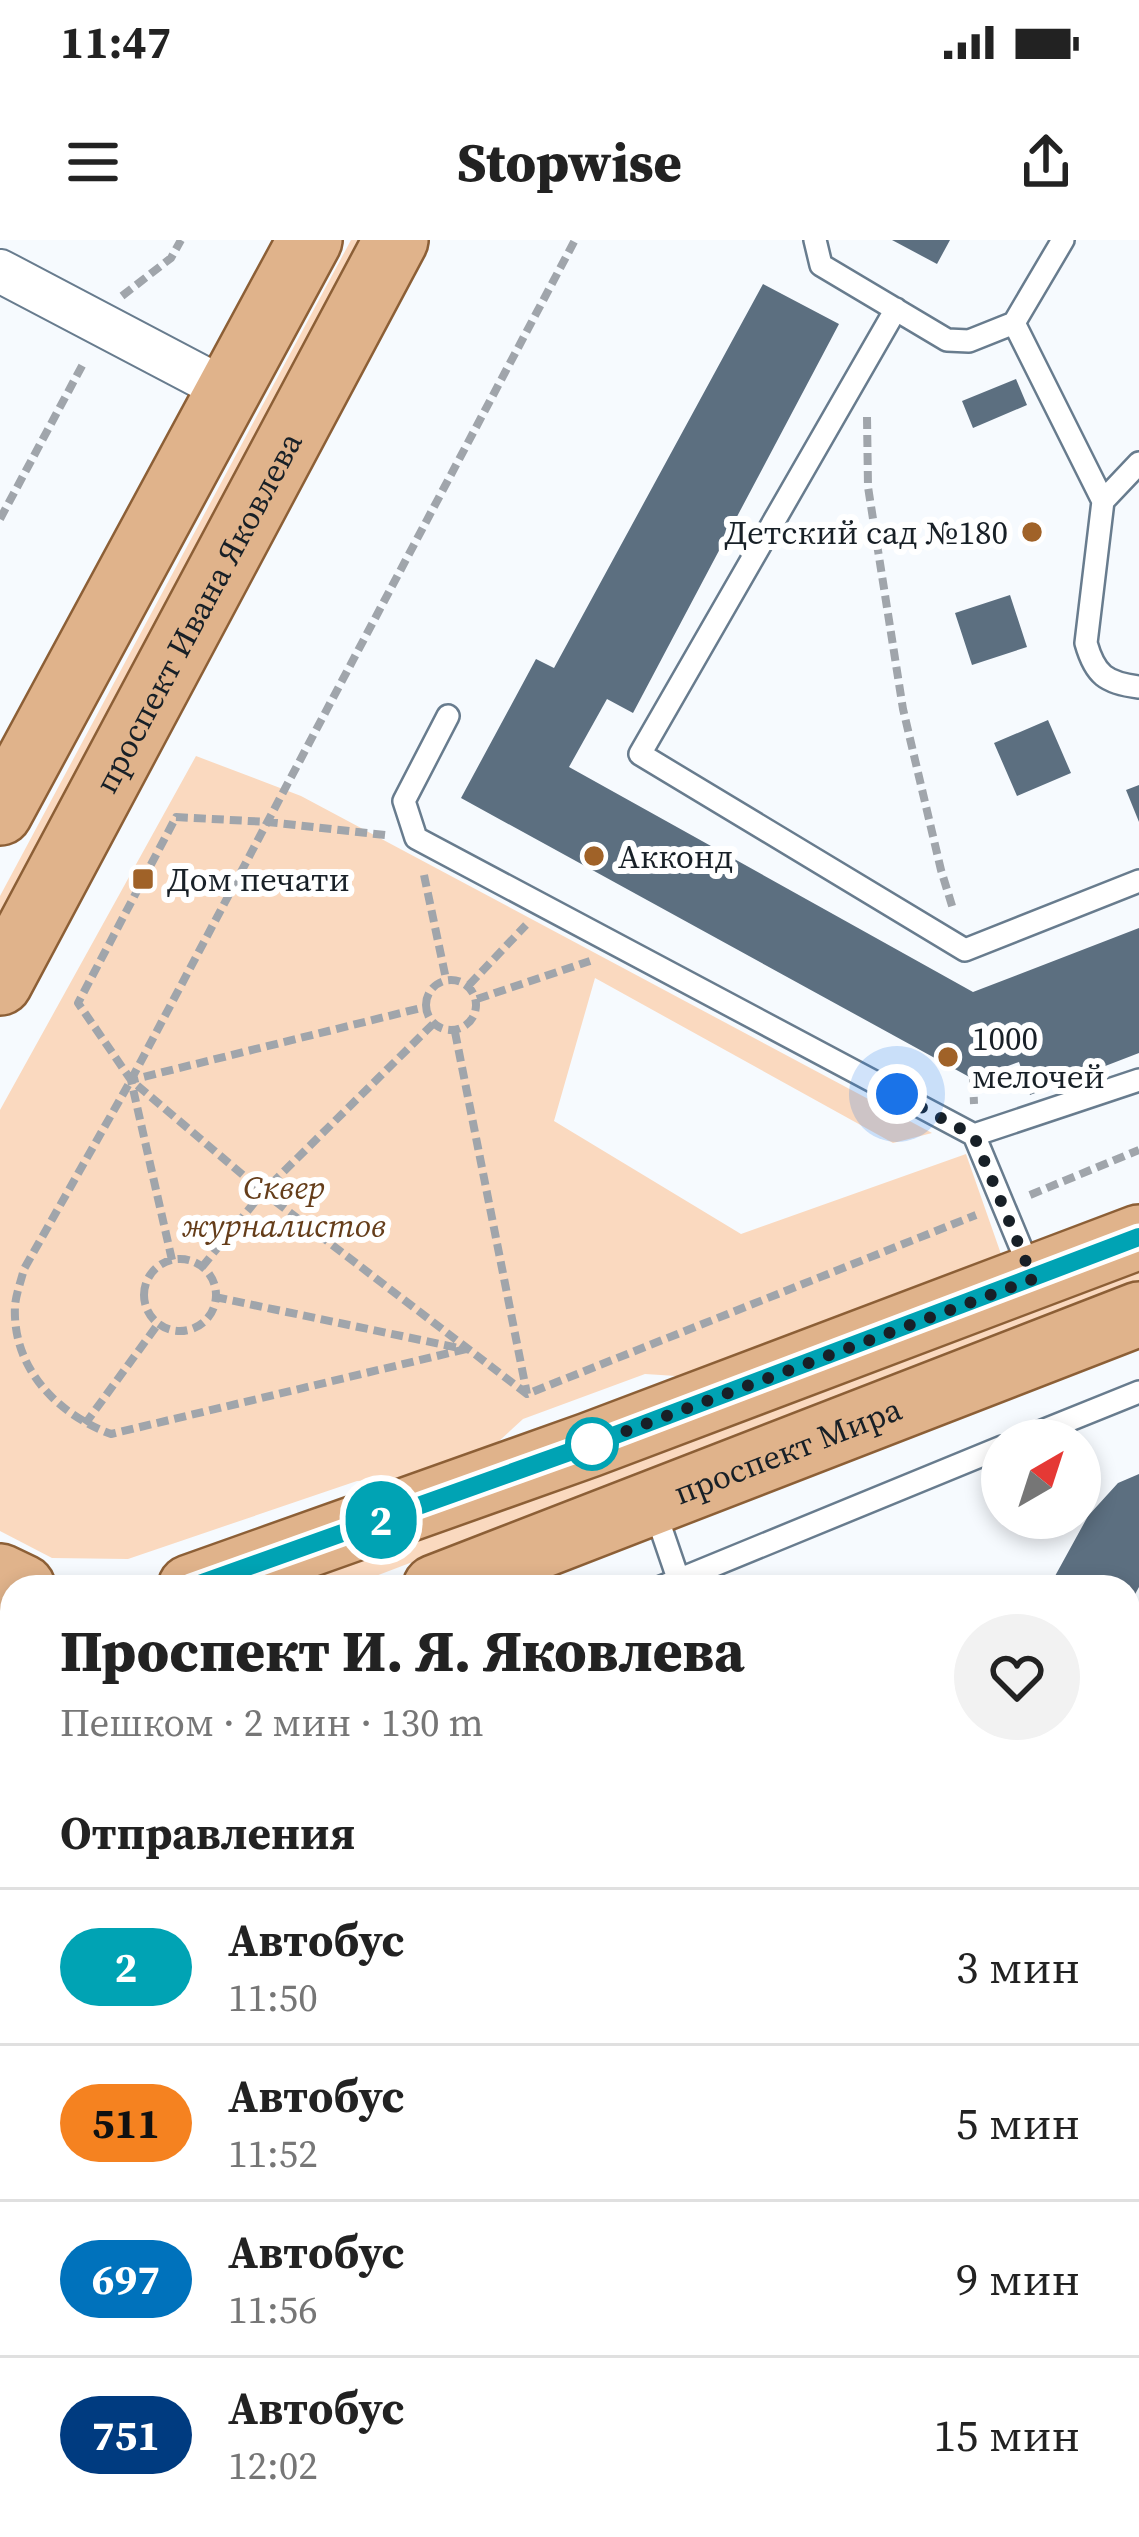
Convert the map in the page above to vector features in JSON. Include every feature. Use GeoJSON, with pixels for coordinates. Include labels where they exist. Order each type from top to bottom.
{"type":"FeatureCollection","features":[{"type":"Feature","properties":{"kind":"main road"},"geometry":{"type":"LineString","coordinates":[[0,813],[310,240]]}},
{"type":"Feature","properties":{"kind":"main road","name":"проспект Ивана Яковлева"},"geometry":{"type":"LineString","coordinates":[[0,983],[395,240]]}},
{"type":"Feature","properties":{"kind":"main road"},"geometry":{"type":"LineString","coordinates":[[224,1575],[589,1445],[1139,1238]]}},
{"type":"Feature","properties":{"kind":"main road","name":"проспект Мира"},"geometry":{"type":"LineString","coordinates":[[466,1575],[1139,1314]]}},
{"type":"Feature","properties":{"kind":"street"},"geometry":{"type":"LineString","coordinates":[[0,271],[228,391]]}},
{"type":"Feature","properties":{"kind":"lane"},"geometry":{"type":"LineString","coordinates":[[815,240],[821,265],[947,340],[969,341],[1014,323],[1063,240]]}},
{"type":"Feature","properties":{"kind":"lane"},"geometry":{"type":"LineString","coordinates":[[896,309],[640,754],[965,950],[1139,881]]}},
{"type":"Feature","properties":{"kind":"lane"},"geometry":{"type":"LineString","coordinates":[[1014,323],[1103,501],[1086,643],[1092,665],[1105,678],[1139,687]]}},
{"type":"Feature","properties":{"kind":"lane"},"geometry":{"type":"LineString","coordinates":[[1103,501],[1139,463]]}},
{"type":"Feature","properties":{"kind":"lane"},"geometry":{"type":"LineString","coordinates":[[448,716],[404,801],[416,838],[974,1136],[1033,1279]]}},
{"type":"Feature","properties":{"kind":"lane"},"geometry":{"type":"LineString","coordinates":[[974,1136],[1139,1080]]}},
{"type":"Feature","properties":{"kind":"lane"},"geometry":{"type":"LineString","coordinates":[[1072,1419],[1139,1392]]}},
{"type":"Feature","properties":{"kind":"lane"},"geometry":{"type":"LineString","coordinates":[[697,1575],[981,1457]]}},
{"type":"Feature","properties":{"kind":"lane"},"geometry":{"type":"LineString","coordinates":[[652,1504],[670,1575]]}},
{"type":"Feature","properties":{"kind":"path"},"geometry":{"type":"LineString","coordinates":[[115,302],[171,258],[181,240]]}},
{"type":"Feature","properties":{"kind":"path"},"geometry":{"type":"LineString","coordinates":[[466,1349],[111,1434],[85,1424],[51,1397],[29,1369],[17,1339],[15,1303],[24,1269],[131,1079],[575,240]]}},
{"type":"Feature","properties":{"kind":"path"},"geometry":{"type":"LineString","coordinates":[[0,519],[83,364]]}},
{"type":"Feature","properties":{"kind":"path"},"geometry":{"type":"LineString","coordinates":[[866,364],[868,487],[903,709],[965,950]]}},
{"type":"Feature","properties":{"kind":"path"},"geometry":{"type":"LineString","coordinates":[[446,979],[416,838],[176,817],[78,1003],[131,1079],[263,1192],[527,1394]]}},
{"type":"Feature","properties":{"kind":"path"},"geometry":{"type":"LineString","coordinates":[[469,985],[543,908]]}},
{"type":"Feature","properties":{"kind":"path"},"geometry":{"type":"LineString","coordinates":[[477,999],[625,949]]}},
{"type":"Feature","properties":{"kind":"path"},"geometry":{"type":"LineString","coordinates":[[446,979],[469,985],[477,999],[473,1021],[455,1032],[433,1024],[425,1007],[430,989],[446,979]]}},
{"type":"Feature","properties":{"kind":"path"},"geometry":{"type":"LineString","coordinates":[[131,1079],[425,1007]]}},
{"type":"Feature","properties":{"kind":"path"},"geometry":{"type":"LineString","coordinates":[[202,1267],[263,1192],[433,1024]]}},
{"type":"Feature","properties":{"kind":"path"},"geometry":{"type":"LineString","coordinates":[[455,1032],[527,1394]]}},
{"type":"Feature","properties":{"kind":"path"},"geometry":{"type":"LineString","coordinates":[[131,1079],[172,1260]]}},
{"type":"Feature","properties":{"kind":"path"},"geometry":{"type":"LineString","coordinates":[[1014,1202],[1139,1150]]}},
{"type":"Feature","properties":{"kind":"path"},"geometry":{"type":"LineString","coordinates":[[527,1394],[988,1211]]}},
{"type":"Feature","properties":{"kind":"path"},"geometry":{"type":"LineString","coordinates":[[183,1258],[202,1267],[214,1286],[208,1317],[178,1330],[158,1324],[145,1304],[152,1271],[183,1258]]}},
{"type":"Feature","properties":{"kind":"path"},"geometry":{"type":"LineString","coordinates":[[215,1297],[466,1349]]}},
{"type":"Feature","properties":{"kind":"path"},"geometry":{"type":"LineString","coordinates":[[85,1424],[158,1324]]}},
{"type":"Feature","properties":{"kind":"green space"},"geometry":{"type":"Polygon","coordinates":[[[351,240],[368,240],[0,926],[0,896],[351,240]]]}},
{"type":"Feature","properties":{"kind":"green space","name":"Сквер журналистов"},"geometry":{"type":"Polygon","coordinates":[[[196,756],[301,796],[932,1133],[893,1143],[595,978],[554,1121],[741,1234],[966,1154],[1001,1254],[692,1377],[645,1374],[523,1419],[485,1454],[420,1478],[357,1481],[128,1559],[52,1558],[0,1531],[0,1110],[196,756]]]}},
{"type":"Feature","properties":{"kind":"green space"},"geometry":{"type":"Polygon","coordinates":[[[1139,1262],[1139,1285],[378,1575],[319,1575],[1139,1262]]]}},
{"type":"Feature","properties":{"kind":"building"},"geometry":{"type":"Polygon","coordinates":[[[892,240],[950,240],[937,264],[892,240]]]}},
{"type":"Feature","properties":{"kind":"building"},"geometry":{"type":"Polygon","coordinates":[[[763,284],[839,324],[633,713],[607,699],[569,767],[973,992],[1139,928],[1139,1053],[1030,1095],[1019,1062],[973,1079],[461,798],[536,659],[554,668],[763,284]]]}},
{"type":"Feature","properties":{"kind":"building"},"geometry":{"type":"Polygon","coordinates":[[[1016,379],[1027,405],[973,428],[962,401],[1016,379]]]}},
{"type":"Feature","properties":{"kind":"building"},"geometry":{"type":"Polygon","coordinates":[[[1010,595],[1027,647],[972,665],[955,613],[1010,595]]]}},
{"type":"Feature","properties":{"kind":"building"},"geometry":{"type":"Polygon","coordinates":[[[1048,720],[1071,773],[1017,796],[994,743],[1048,720]]]}},
{"type":"Feature","properties":{"kind":"building"},"geometry":{"type":"Polygon","coordinates":[[[1139,785],[1139,822],[1126,790],[1139,785]]]}},
{"type":"Feature","properties":{"kind":"building"},"geometry":{"type":"Polygon","coordinates":[[[1139,1474],[1139,1575],[1056,1575],[1075,1539],[1101,1539],[1101,1502],[1118,1483],[1139,1474]]]}},
{"type":"Feature","properties":{"kind":"bus line","name":"2"},"geometry":{"type":"LineString","coordinates":[[230,1575],[1139,1237]]}},
{"type":"Feature","properties":{"kind":"place","name":"Детский сад №180"},"geometry":{"type":"Point","coordinates":[1032,532]}},
{"type":"Feature","properties":{"kind":"place","name":"Акконд"},"geometry":{"type":"Point","coordinates":[594,856]}},
{"type":"Feature","properties":{"kind":"place","name":"Дом печати"},"geometry":{"type":"Point","coordinates":[143,879]}},
{"type":"Feature","properties":{"kind":"place","name":"1000 мелочей"},"geometry":{"type":"Point","coordinates":[948,1057]}},
{"type":"Feature","properties":{"kind":"route"},"geometry":{"type":"LineString","coordinates":[[592,1444],[1033,1279],[974,1136],[897,1094]]}}]}
